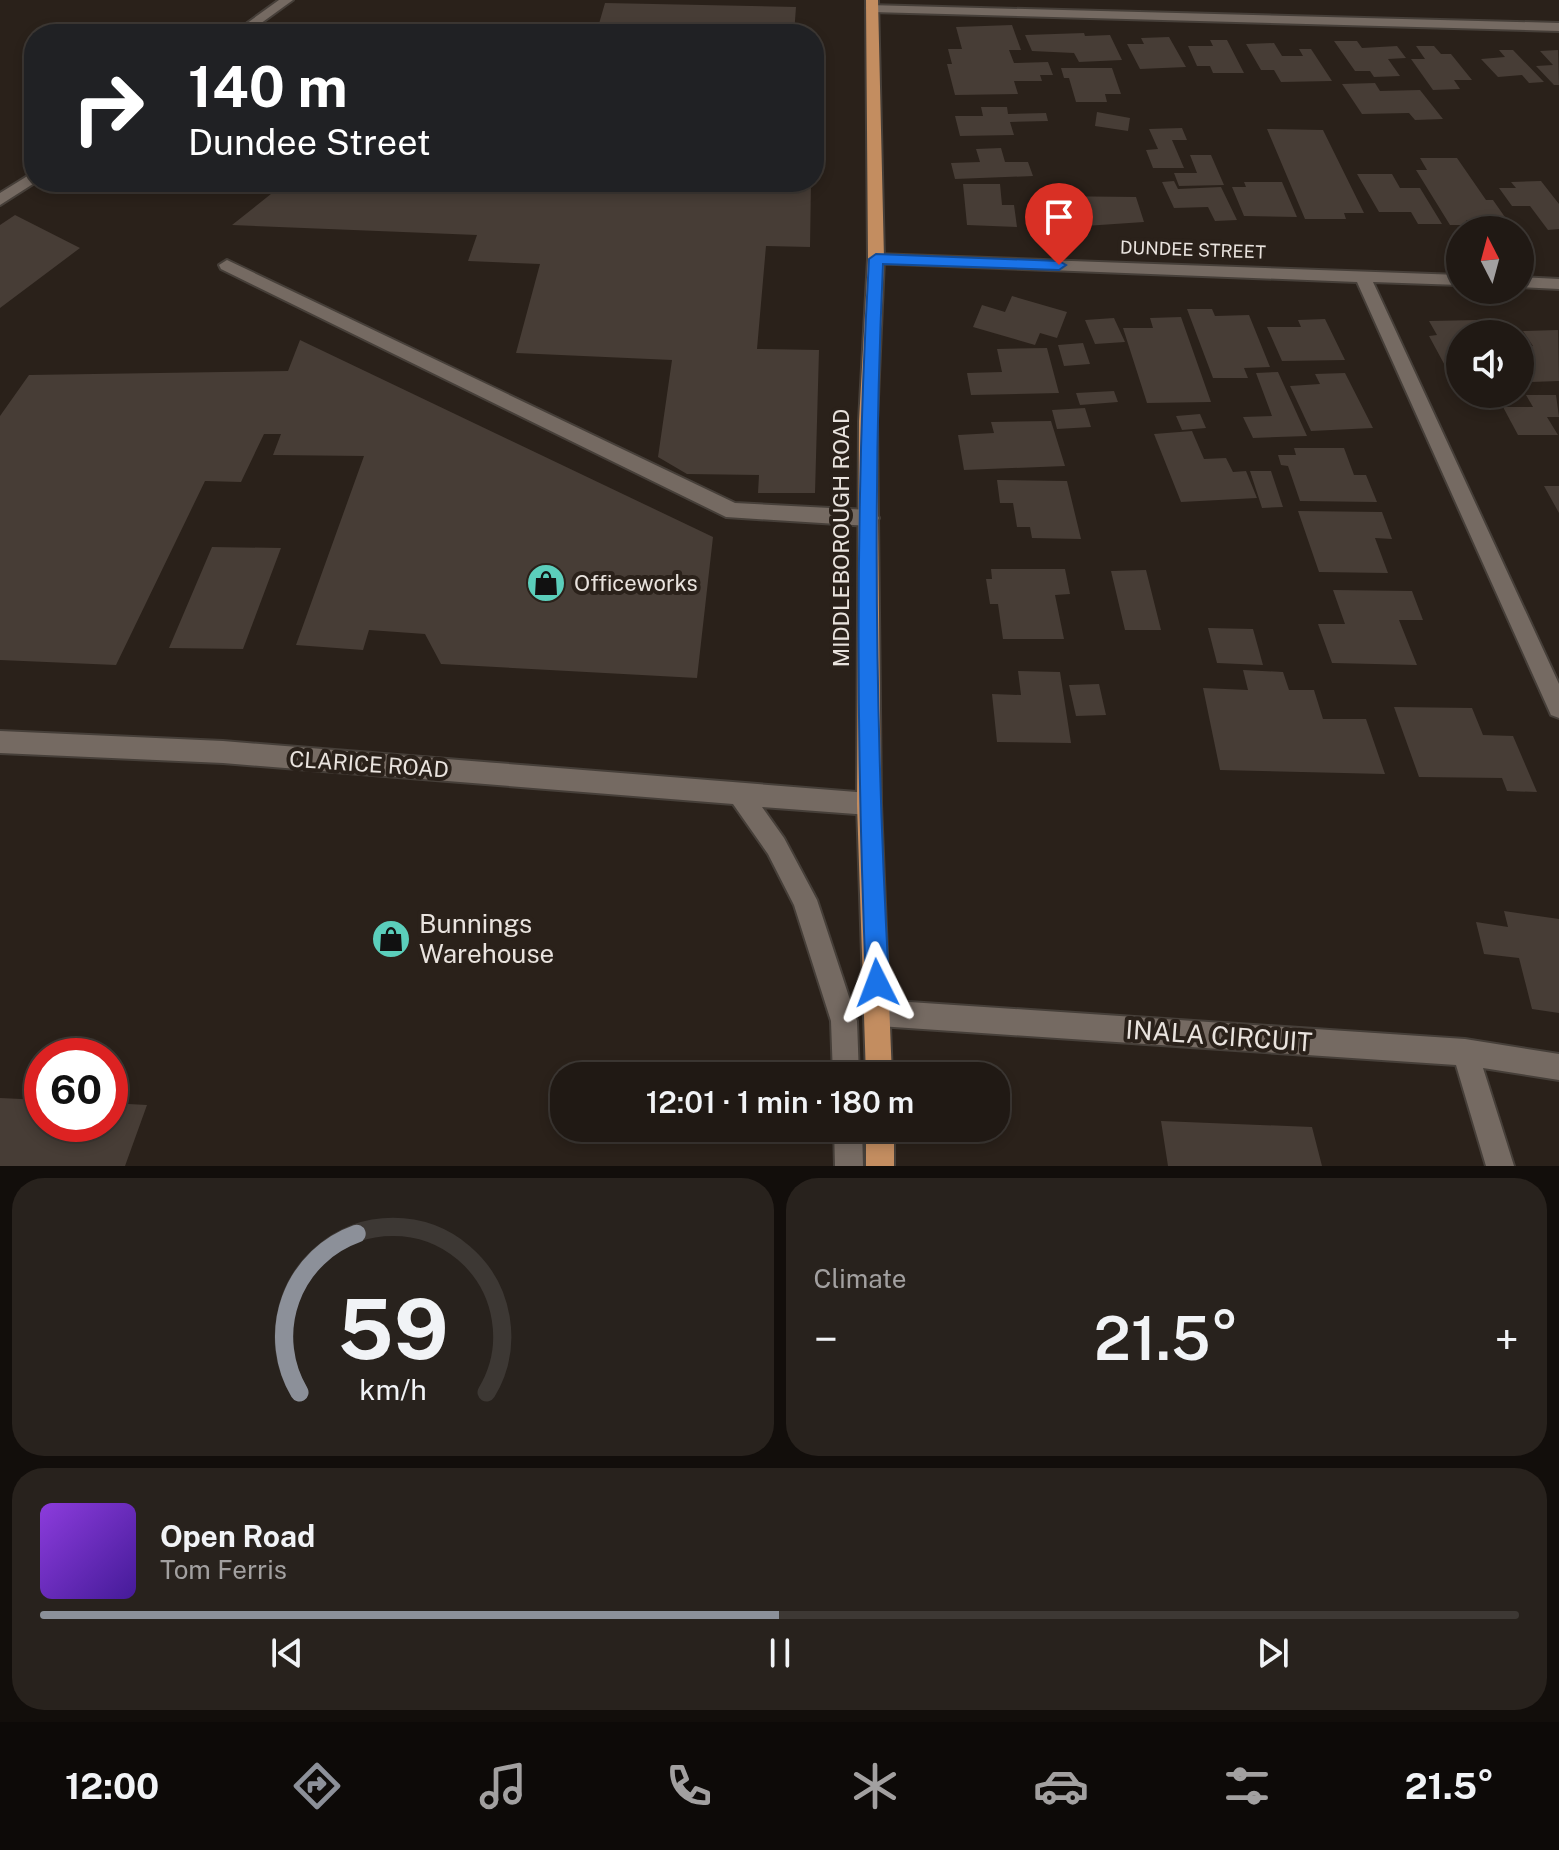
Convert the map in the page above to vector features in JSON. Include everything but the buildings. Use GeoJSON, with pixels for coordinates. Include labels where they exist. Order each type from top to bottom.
{"type":"FeatureCollection","features":[{"type":"Feature","properties":{"kind":"main road","name":"MIDDLEBOROUGH ROAD"},"geometry":{"type":"LineString","coordinates":[[872,4],[876,259],[868,421],[869,804],[879,1062]]}},
{"type":"Feature","properties":{"kind":"main road"},"geometry":{"type":"LineString","coordinates":[[880,1142],[880,1166]]}},
{"type":"Feature","properties":{"kind":"street"},"geometry":{"type":"LineString","coordinates":[[252,24],[287,0]]}},
{"type":"Feature","properties":{"kind":"street"},"geometry":{"type":"LineString","coordinates":[[872,4],[1559,27]]}},
{"type":"Feature","properties":{"kind":"street"},"geometry":{"type":"LineString","coordinates":[[0,200],[24,184]]}},
{"type":"Feature","properties":{"kind":"street","name":"DUNDEE STREET"},"geometry":{"type":"LineString","coordinates":[[876,259],[1446,280]]}},
{"type":"Feature","properties":{"kind":"street"},"geometry":{"type":"LineString","coordinates":[[227,265],[733,511],[869,518]]}},
{"type":"Feature","properties":{"kind":"street"},"geometry":{"type":"LineString","coordinates":[[1363,277],[1559,708]]}},
{"type":"Feature","properties":{"kind":"street"},"geometry":{"type":"LineString","coordinates":[[1534,283],[1559,284]]}},
{"type":"Feature","properties":{"kind":"street","name":"CLARICE ROAD"},"geometry":{"type":"LineString","coordinates":[[0,742],[223,752],[869,804]]}},
{"type":"Feature","properties":{"kind":"street"},"geometry":{"type":"LineString","coordinates":[[738,792],[776,846],[805,900],[844,1021],[845,1062]]}},
{"type":"Feature","properties":{"kind":"street","name":"INALA CIRCUIT"},"geometry":{"type":"LineString","coordinates":[[879,1013],[1465,1052],[1559,1067]]}},
{"type":"Feature","properties":{"kind":"street"},"geometry":{"type":"LineString","coordinates":[[1465,1052],[1500,1166]]}},
{"type":"Feature","properties":{"kind":"street"},"geometry":{"type":"LineString","coordinates":[[848,1142],[849,1166]]}},
{"type":"Feature","properties":{"kind":"place","name":"Officeworks"},"geometry":{"type":"Point","coordinates":[546,583]}},
{"type":"Feature","properties":{"kind":"place","name":"Bunnings Warehouse"},"geometry":{"type":"Point","coordinates":[391,939]}},
{"type":"Feature","properties":{"kind":"route"},"geometry":{"type":"LineString","coordinates":[[877,983],[869,804],[868,421],[876,259],[1059,265]]}}]}
